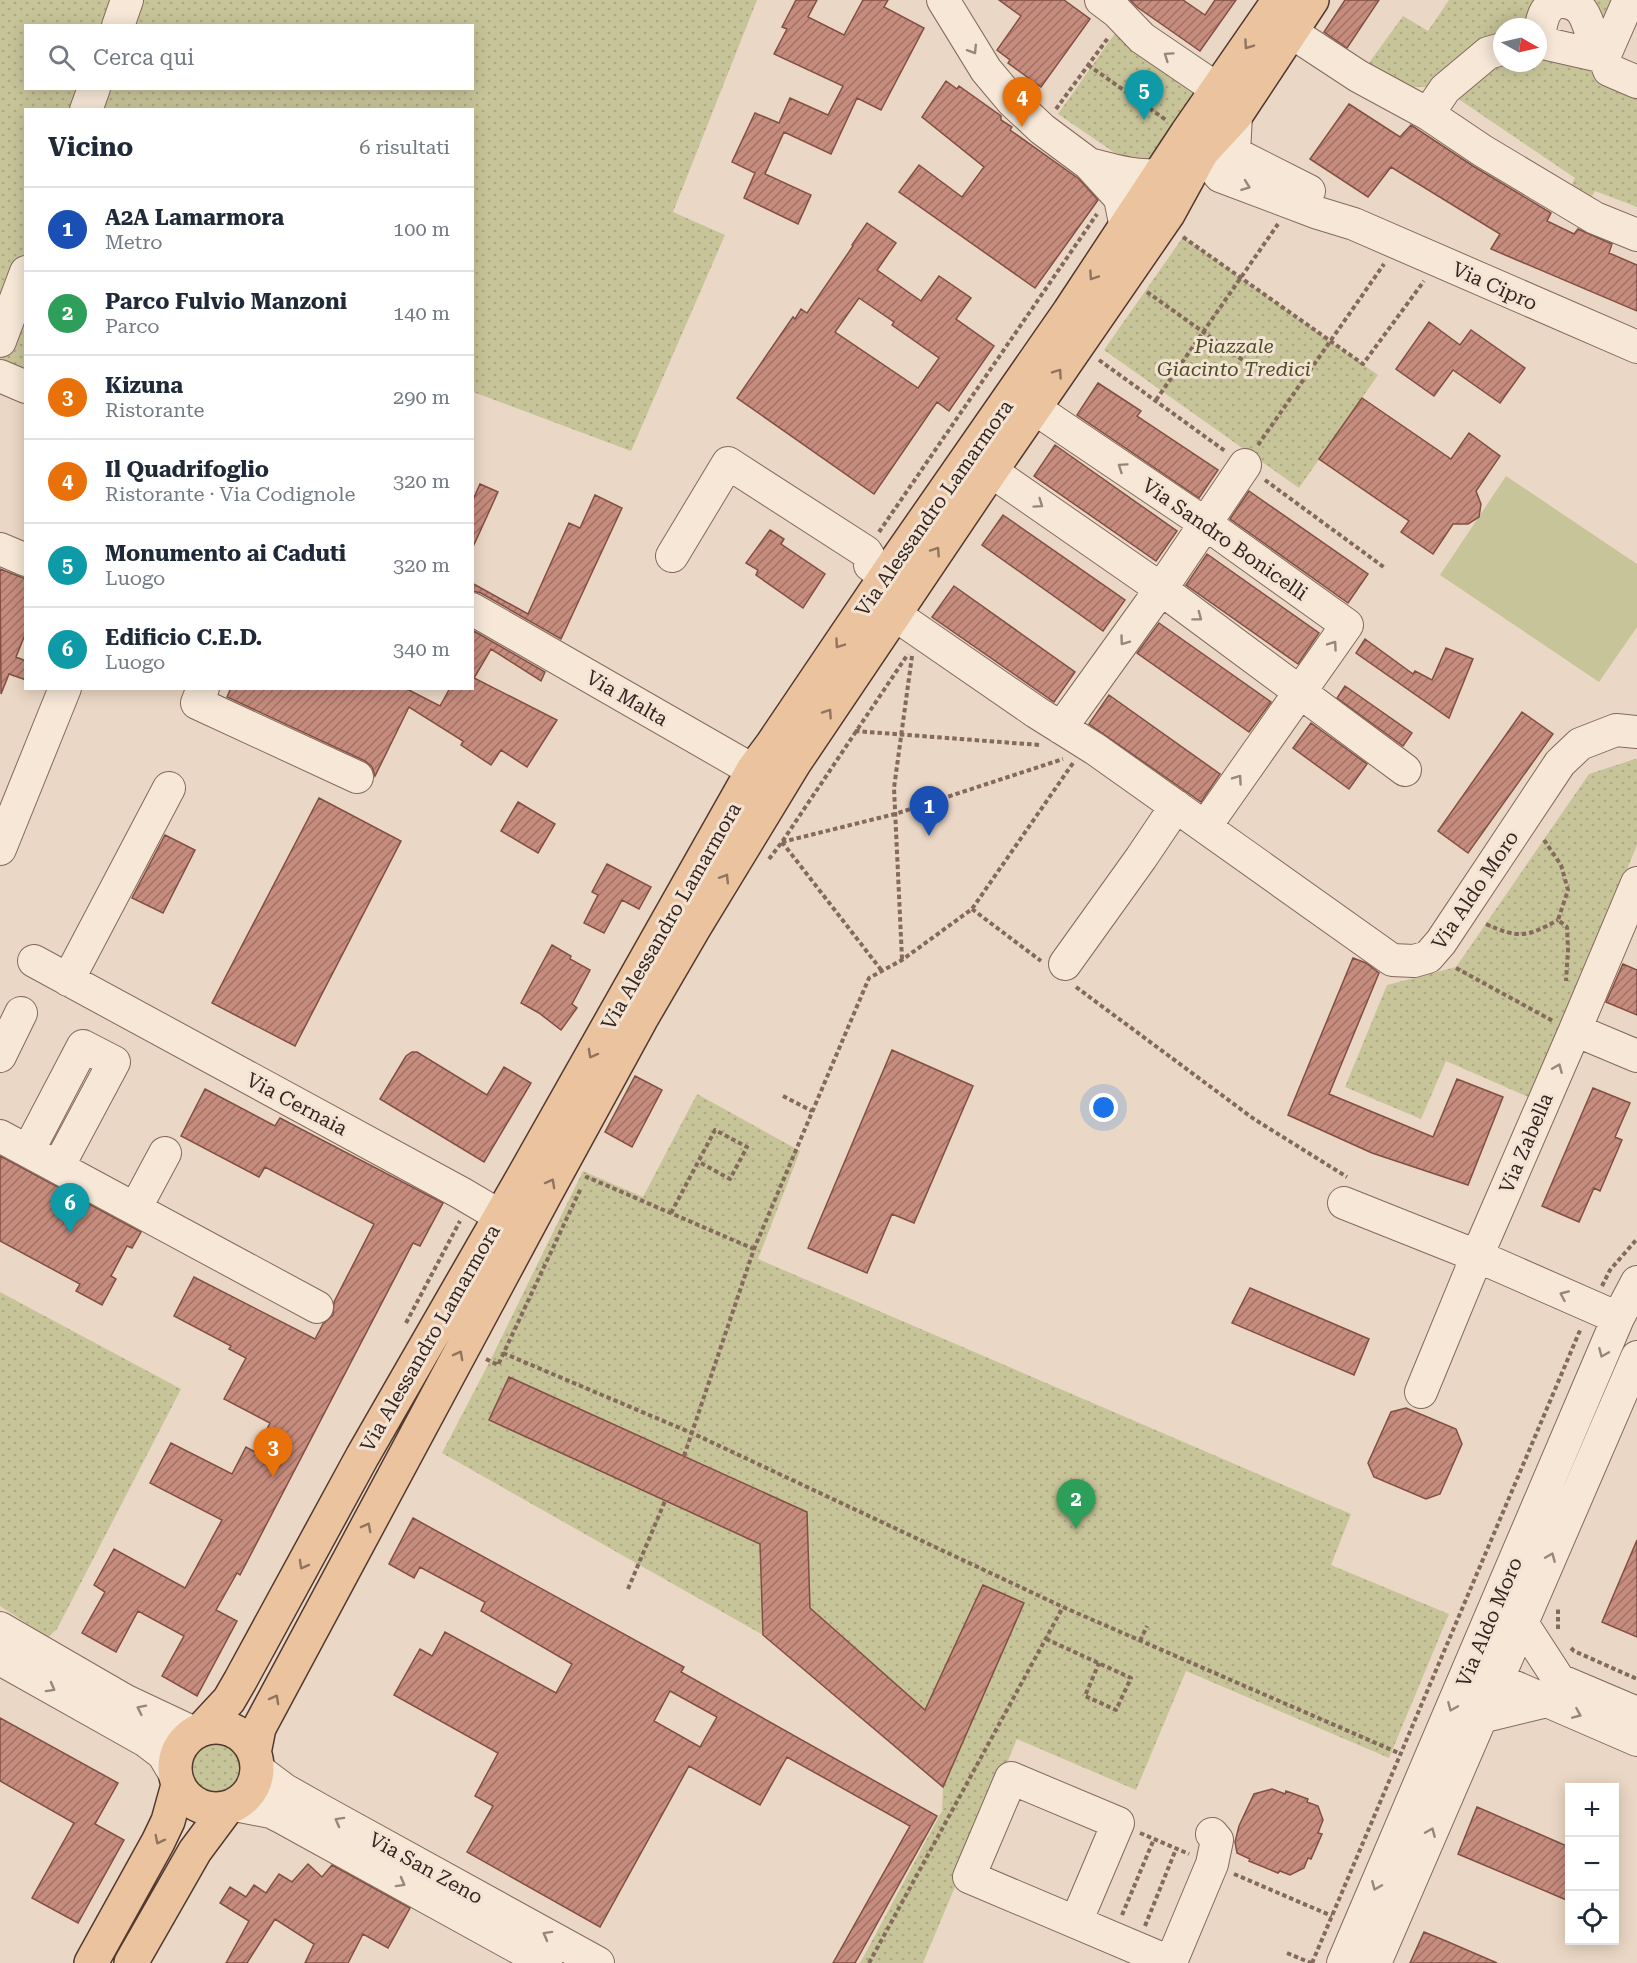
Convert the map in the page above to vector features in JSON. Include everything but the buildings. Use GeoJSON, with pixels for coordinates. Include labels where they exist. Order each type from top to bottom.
{"type":"FeatureCollection","features":[{"type":"Feature","properties":{"kind":"main road","name":"Via Alessandro Lamarmora"},"geometry":{"type":"LineString","coordinates":[[256,1761],[259,1728],[512,1224],[753,770],[1187,136],[1216,80],[1279,0]]}},
{"type":"Feature","properties":{"kind":"main road","name":"Via Alessandro Lamarmora"},"geometry":{"type":"LineString","coordinates":[[1187,136],[1236,115],[1312,0]]}},
{"type":"Feature","properties":{"kind":"main road","name":"Via Alessandro Lamarmora"},"geometry":{"type":"LineString","coordinates":[[199,1731],[229,1700],[362,1457],[641,1019],[795,762],[1168,214],[1187,136]]}},
{"type":"Feature","properties":{"kind":"main road"},"geometry":{"type":"LineString","coordinates":[[91,1963],[168,1821],[177,1780],[177,1755],[181,1747],[199,1731],[217,1727],[229,1729],[244,1738],[256,1761],[255,1780],[251,1790],[231,1806],[195,1851],[141,1955]]}},
{"type":"Feature","properties":{"kind":"main road"},"geometry":{"type":"LineString","coordinates":[[177,1780],[190,1800],[198,1805],[217,1809],[231,1806]]}},
{"type":"Feature","properties":{"kind":"street"},"geometry":{"type":"LineString","coordinates":[[119,24],[127,0]]}},
{"type":"Feature","properties":{"kind":"street"},"geometry":{"type":"LineString","coordinates":[[943,0],[986,70],[1012,100],[1042,129],[1089,164],[1120,198],[1125,228]]}},
{"type":"Feature","properties":{"kind":"street"},"geometry":{"type":"LineString","coordinates":[[1598,46],[1629,0]]}},
{"type":"Feature","properties":{"kind":"street"},"geometry":{"type":"LineString","coordinates":[[1544,18],[1545,12],[1555,3],[1566,1],[1574,3],[1583,11],[1609,70],[1637,82]]}},
{"type":"Feature","properties":{"kind":"street"},"geometry":{"type":"LineString","coordinates":[[1117,7],[1142,38],[1216,80],[1236,115],[1234,153]]}},
{"type":"Feature","properties":{"kind":"street"},"geometry":{"type":"LineString","coordinates":[[1291,32],[1358,76],[1428,114],[1483,151],[1596,218],[1637,235]]}},
{"type":"Feature","properties":{"kind":"street"},"geometry":{"type":"LineString","coordinates":[[1547,42],[1598,46]]}},
{"type":"Feature","properties":{"kind":"street"},"geometry":{"type":"LineString","coordinates":[[1428,114],[1445,88],[1488,53],[1493,52]]}},
{"type":"Feature","properties":{"kind":"street"},"geometry":{"type":"LineString","coordinates":[[87,108],[93,90]]}},
{"type":"Feature","properties":{"kind":"street","name":"Via Cipro"},"geometry":{"type":"LineString","coordinates":[[1187,136],[1234,153],[1340,206],[1354,224]]}},
{"type":"Feature","properties":{"kind":"street","name":"Via Cipro"},"geometry":{"type":"LineString","coordinates":[[1187,136],[1220,176],[1354,224],[1637,346]]}},
{"type":"Feature","properties":{"kind":"street"},"geometry":{"type":"LineString","coordinates":[[1089,164],[1118,172],[1160,175]]}},
{"type":"Feature","properties":{"kind":"street"},"geometry":{"type":"LineString","coordinates":[[2,336],[24,277]]}},
{"type":"Feature","properties":{"kind":"street"},"geometry":{"type":"LineString","coordinates":[[0,376],[24,386]]}},
{"type":"Feature","properties":{"kind":"street","name":"Via Sandro Bonicelli"},"geometry":{"type":"LineString","coordinates":[[1034,408],[1206,524],[1347,625],[1299,693]]}},
{"type":"Feature","properties":{"kind":"street"},"geometry":{"type":"LineString","coordinates":[[672,556],[728,463],[866,552],[870,565],[886,576]]}},
{"type":"Feature","properties":{"kind":"street"},"geometry":{"type":"LineString","coordinates":[[1055,737],[1161,589],[1245,465]]}},
{"type":"Feature","properties":{"kind":"street"},"geometry":{"type":"LineString","coordinates":[[991,471],[1161,589],[1405,770]]}},
{"type":"Feature","properties":{"kind":"street"},"geometry":{"type":"LineString","coordinates":[[0,549],[24,559]]}},
{"type":"Feature","properties":{"kind":"street","name":"Via Malta"},"geometry":{"type":"LineString","coordinates":[[474,610],[781,787]]}},
{"type":"Feature","properties":{"kind":"street","name":"Via Aldo Moro"},"geometry":{"type":"LineString","coordinates":[[894,614],[1055,737],[1087,752],[1303,887],[1392,960],[1414,961],[1428,957],[1441,942],[1560,763],[1580,744],[1616,730],[1637,732]]}},
{"type":"Feature","properties":{"kind":"street"},"geometry":{"type":"LineString","coordinates":[[0,849],[64,690]]}},
{"type":"Feature","properties":{"kind":"street"},"geometry":{"type":"LineString","coordinates":[[202,690],[197,703],[357,777]]}},
{"type":"Feature","properties":{"kind":"street"},"geometry":{"type":"LineString","coordinates":[[1205,827],[1299,693]]}},
{"type":"Feature","properties":{"kind":"street"},"geometry":{"type":"LineString","coordinates":[[68,980],[169,788]]}},
{"type":"Feature","properties":{"kind":"street"},"geometry":{"type":"LineString","coordinates":[[1062,972],[1176,806]]}},
{"type":"Feature","properties":{"kind":"street","name":"Via Zabella"},"geometry":{"type":"LineString","coordinates":[[1421,1392],[1569,1028],[1637,883]]}},
{"type":"Feature","properties":{"kind":"street","name":"Via Cernaia"},"geometry":{"type":"LineString","coordinates":[[34,961],[461,1193],[512,1224]]}},
{"type":"Feature","properties":{"kind":"street"},"geometry":{"type":"LineString","coordinates":[[0,1056],[21,1013]]}},
{"type":"Feature","properties":{"kind":"street"},"geometry":{"type":"LineString","coordinates":[[1569,1028],[1637,1056]]}},
{"type":"Feature","properties":{"kind":"street"},"geometry":{"type":"LineString","coordinates":[[28,1151],[83,1046],[114,1062],[58,1167]]}},
{"type":"Feature","properties":{"kind":"street"},"geometry":{"type":"LineString","coordinates":[[0,1136],[317,1307]]}},
{"type":"Feature","properties":{"kind":"street"},"geometry":{"type":"LineString","coordinates":[[135,1209],[165,1153]]}},
{"type":"Feature","properties":{"kind":"street"},"geometry":{"type":"LineString","coordinates":[[1347,1191],[1477,1256],[1618,1318]]}},
{"type":"Feature","properties":{"kind":"street","name":"Via Aldo Moro"},"geometry":{"type":"LineString","coordinates":[[1375,1963],[1481,1717],[1519,1551],[1618,1318],[1636,1285]]}},
{"type":"Feature","properties":{"kind":"street","name":"Via Aldo Moro"},"geometry":{"type":"LineString","coordinates":[[1343,1963],[1492,1661],[1522,1623],[1637,1358]]}},
{"type":"Feature","properties":{"kind":"street"},"geometry":{"type":"LineString","coordinates":[[1522,1623],[1553,1690]]}},
{"type":"Feature","properties":{"kind":"street"},"geometry":{"type":"LineString","coordinates":[[0,1628],[126,1701],[199,1731]]}},
{"type":"Feature","properties":{"kind":"street"},"geometry":{"type":"LineString","coordinates":[[0,1659],[146,1741],[163,1754],[177,1780]]}},
{"type":"Feature","properties":{"kind":"street"},"geometry":{"type":"LineString","coordinates":[[1492,1661],[1553,1690],[1637,1740]]}},
{"type":"Feature","properties":{"kind":"street"},"geometry":{"type":"LineString","coordinates":[[1481,1717],[1553,1690],[1637,1713]]}},
{"type":"Feature","properties":{"kind":"street","name":"Via San Zeno"},"geometry":{"type":"LineString","coordinates":[[256,1761],[285,1790],[598,1963]]}},
{"type":"Feature","properties":{"kind":"street"},"geometry":{"type":"LineString","coordinates":[[1076,1922],[1118,1823],[1011,1778],[969,1877],[1171,1963],[1212,1864],[1217,1840],[1212,1834]]}},
{"type":"Feature","properties":{"kind":"street","name":"Via San Zeno"},"geometry":{"type":"LineString","coordinates":[[231,1806],[271,1812],[546,1963]]}},
{"type":"Feature","properties":{"kind":"path"},"geometry":{"type":"LineString","coordinates":[[1042,129],[1088,65],[1117,7]]}},
{"type":"Feature","properties":{"kind":"path"},"geometry":{"type":"LineString","coordinates":[[1088,65],[1187,136]]}},
{"type":"Feature","properties":{"kind":"path"},"geometry":{"type":"LineString","coordinates":[[1156,400],[1291,203]]}},
{"type":"Feature","properties":{"kind":"path"},"geometry":{"type":"LineString","coordinates":[[1183,231],[1183,237],[1363,364],[1439,261]]}},
{"type":"Feature","properties":{"kind":"path"},"geometry":{"type":"LineString","coordinates":[[1245,465],[1398,244]]}},
{"type":"Feature","properties":{"kind":"path"},"geometry":{"type":"LineString","coordinates":[[1146,291],[1261,373]]}},
{"type":"Feature","properties":{"kind":"path"},"geometry":{"type":"LineString","coordinates":[[782,842],[912,647],[912,665],[894,788],[902,960]]}},
{"type":"Feature","properties":{"kind":"path"},"geometry":{"type":"LineString","coordinates":[[855,731],[1055,737]]}},
{"type":"Feature","properties":{"kind":"path"},"geometry":{"type":"LineString","coordinates":[[782,842],[895,814],[1087,752]]}},
{"type":"Feature","properties":{"kind":"path"},"geometry":{"type":"LineString","coordinates":[[684,1456],[754,1249],[869,978],[902,960],[972,909],[1087,752]]}},
{"type":"Feature","properties":{"kind":"path"},"geometry":{"type":"LineString","coordinates":[[1486,924],[1507,933],[1533,933],[1558,920],[1568,890],[1561,865],[1544,840]]}},
{"type":"Feature","properties":{"kind":"path"},"geometry":{"type":"LineString","coordinates":[[782,842],[882,971]]}},
{"type":"Feature","properties":{"kind":"path"},"geometry":{"type":"LineString","coordinates":[[972,909],[1062,972],[1347,1191]]}},
{"type":"Feature","properties":{"kind":"path"},"geometry":{"type":"LineString","coordinates":[[1558,920],[1567,927],[1566,982]]}},
{"type":"Feature","properties":{"kind":"path"},"geometry":{"type":"LineString","coordinates":[[1456,968],[1569,1028]]}},
{"type":"Feature","properties":{"kind":"path"},"geometry":{"type":"LineString","coordinates":[[783,1096],[812,1111]]}},
{"type":"Feature","properties":{"kind":"path"},"geometry":{"type":"LineString","coordinates":[[671,1213],[716,1130],[747,1147],[730,1179],[699,1162]]}},
{"type":"Feature","properties":{"kind":"path"},"geometry":{"type":"LineString","coordinates":[[483,1357],[498,1365],[587,1177],[754,1249]]}},
{"type":"Feature","properties":{"kind":"path"},"geometry":{"type":"LineString","coordinates":[[1287,1953],[1312,1963],[1585,1320]]}},
{"type":"Feature","properties":{"kind":"path"},"geometry":{"type":"LineString","coordinates":[[503,1353],[693,1434],[1063,1607],[1401,1754]]}},
{"type":"Feature","properties":{"kind":"path"},"geometry":{"type":"LineString","coordinates":[[628,1589],[665,1501]]}},
{"type":"Feature","properties":{"kind":"path"},"geometry":{"type":"LineString","coordinates":[[869,1963],[1063,1607]]}},
{"type":"Feature","properties":{"kind":"path"},"geometry":{"type":"LineString","coordinates":[[1140,1641],[1147,1626]]}},
{"type":"Feature","properties":{"kind":"path"},"geometry":{"type":"LineString","coordinates":[[1046,1639],[1131,1678],[1116,1710],[1085,1695],[1099,1664]]}},
{"type":"Feature","properties":{"kind":"path"},"geometry":{"type":"LineString","coordinates":[[1569,1646],[1574,1651],[1637,1679]]}},
{"type":"Feature","properties":{"kind":"path"},"geometry":{"type":"LineString","coordinates":[[1124,1943],[1154,1839]]}},
{"type":"Feature","properties":{"kind":"path"},"geometry":{"type":"LineString","coordinates":[[1124,1943],[1176,1849]]}},
{"type":"Feature","properties":{"kind":"green space"},"geometry":{"type":"Polygon","coordinates":[[[0,0],[757,0],[673,212],[725,235],[631,451],[474,392],[474,108],[24,108],[24,369],[0,358],[0,0]]]}},
{"type":"Feature","properties":{"kind":"green space"},"geometry":{"type":"Polygon","coordinates":[[[1449,0],[1546,0],[1537,18],[1493,18],[1493,41],[1426,87],[1403,87],[1366,67],[1403,16],[1428,31],[1449,0]]]}},
{"type":"Feature","properties":{"kind":"green space"},"geometry":{"type":"Polygon","coordinates":[[[1587,0],[1618,0],[1607,24],[1587,0]]]}},
{"type":"Feature","properties":{"kind":"green space"},"geometry":{"type":"Polygon","coordinates":[[[1118,29],[1205,88],[1156,159],[1131,164],[1058,114],[1118,29]]]}},
{"type":"Feature","properties":{"kind":"green space"},"geometry":{"type":"Polygon","coordinates":[[[1547,56],[1568,61],[1637,92],[1637,207],[1595,191],[1590,200],[1569,190],[1575,178],[1457,98],[1461,86],[1493,68],[1493,72],[1547,72],[1547,56]]]}},
{"type":"Feature","properties":{"kind":"green space","name":"Piazzale Giacinto Tredici"},"geometry":{"type":"Polygon","coordinates":[[[1183,237],[1378,375],[1299,488],[1104,350],[1183,237]]]}},
{"type":"Feature","properties":{"kind":"green space"},"geometry":{"type":"Polygon","coordinates":[[[1506,476],[1637,564],[1637,627],[1599,682],[1440,575],[1506,476]]]}},
{"type":"Feature","properties":{"kind":"green space"},"geometry":{"type":"Polygon","coordinates":[[[1637,760],[1637,845],[1533,1099],[1446,1061],[1421,1119],[1345,1087],[1387,985],[1456,967],[1589,774],[1637,760]]]}},
{"type":"Feature","properties":{"kind":"green space"},"geometry":{"type":"Polygon","coordinates":[[[697,1094],[800,1151],[758,1259],[1351,1514],[1331,1565],[1449,1614],[1389,1758],[1186,1671],[1136,1790],[1017,1739],[923,1963],[860,1963],[942,1811],[943,1787],[1024,1603],[983,1585],[925,1710],[810,1608],[807,1512],[509,1377],[489,1420],[760,1544],[763,1635],[442,1453],[583,1171],[643,1197],[697,1094]]]}},
{"type":"Feature","properties":{"kind":"green space"},"geometry":{"type":"Polygon","coordinates":[[[0,1292],[181,1389],[57,1629],[48,1637],[0,1606],[0,1292]]]}},
{"type":"Feature","properties":{"kind":"green space"},"geometry":{"type":"Polygon","coordinates":[[[215,1740],[226,1742],[235,1748],[241,1757],[243,1768],[241,1779],[235,1788],[226,1794],[215,1796],[204,1794],[195,1788],[189,1779],[187,1768],[189,1757],[195,1748],[204,1742],[215,1740]]]}},
{"type":"Feature","properties":{"kind":"place","name":"Monumento ai Caduti"},"geometry":{"type":"Point","coordinates":[1144,120]}},
{"type":"Feature","properties":{"kind":"place","name":"Il Quadrifoglio"},"geometry":{"type":"Point","coordinates":[1022,127]}},
{"type":"Feature","properties":{"kind":"place","name":"A2A Lamarmora"},"geometry":{"type":"Point","coordinates":[929,836]}},
{"type":"Feature","properties":{"kind":"place","name":"Edificio C.E.D."},"geometry":{"type":"Point","coordinates":[70,1233]}},
{"type":"Feature","properties":{"kind":"place","name":"Kizuna"},"geometry":{"type":"Point","coordinates":[273,1477]}},
{"type":"Feature","properties":{"kind":"place","name":"Parco Fulvio Manzoni"},"geometry":{"type":"Point","coordinates":[1076,1529]}}]}
